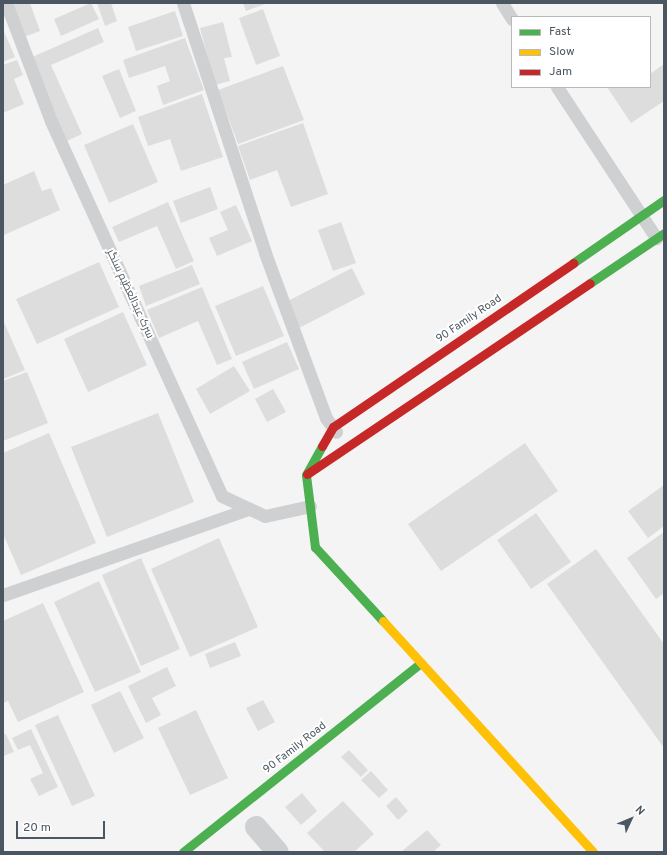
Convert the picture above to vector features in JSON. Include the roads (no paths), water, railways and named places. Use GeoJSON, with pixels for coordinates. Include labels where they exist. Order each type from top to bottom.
{"type":"FeatureCollection","features":[{"type":"Feature","properties":{"kind":"street","name":"90 Family Road"},"geometry":{"type":"LineString","coordinates":[[306,475],[333,427],[664,200]]}},
{"type":"Feature","properties":{"kind":"street"},"geometry":{"type":"LineString","coordinates":[[593,852],[315,547],[306,475],[346,450],[660,235]]}},
{"type":"Feature","properties":{"kind":"street","name":"90 Family Road"},"geometry":{"type":"LineString","coordinates":[[183,852],[421,663]]}},
{"type":"Feature","properties":{"kind":"street"},"geometry":{"type":"LineString","coordinates":[[256,827],[278,852]]}},
{"type":"Feature","properties":{"kind":"lane","name":"سرک عبدالعظیم سنگر"},"geometry":{"type":"LineString","coordinates":[[6,3],[51,121],[222,496],[265,516],[310,506]]}},
{"type":"Feature","properties":{"kind":"lane"},"geometry":{"type":"LineString","coordinates":[[183,3],[265,253],[326,418],[346,450]]}},
{"type":"Feature","properties":{"kind":"lane"},"geometry":{"type":"LineString","coordinates":[[502,3],[511,17]]}},
{"type":"Feature","properties":{"kind":"lane"},"geometry":{"type":"LineString","coordinates":[[558,88],[641,216],[660,235]]}},
{"type":"Feature","properties":{"kind":"lane"},"geometry":{"type":"LineString","coordinates":[[3,595],[249,509]]}}]}
